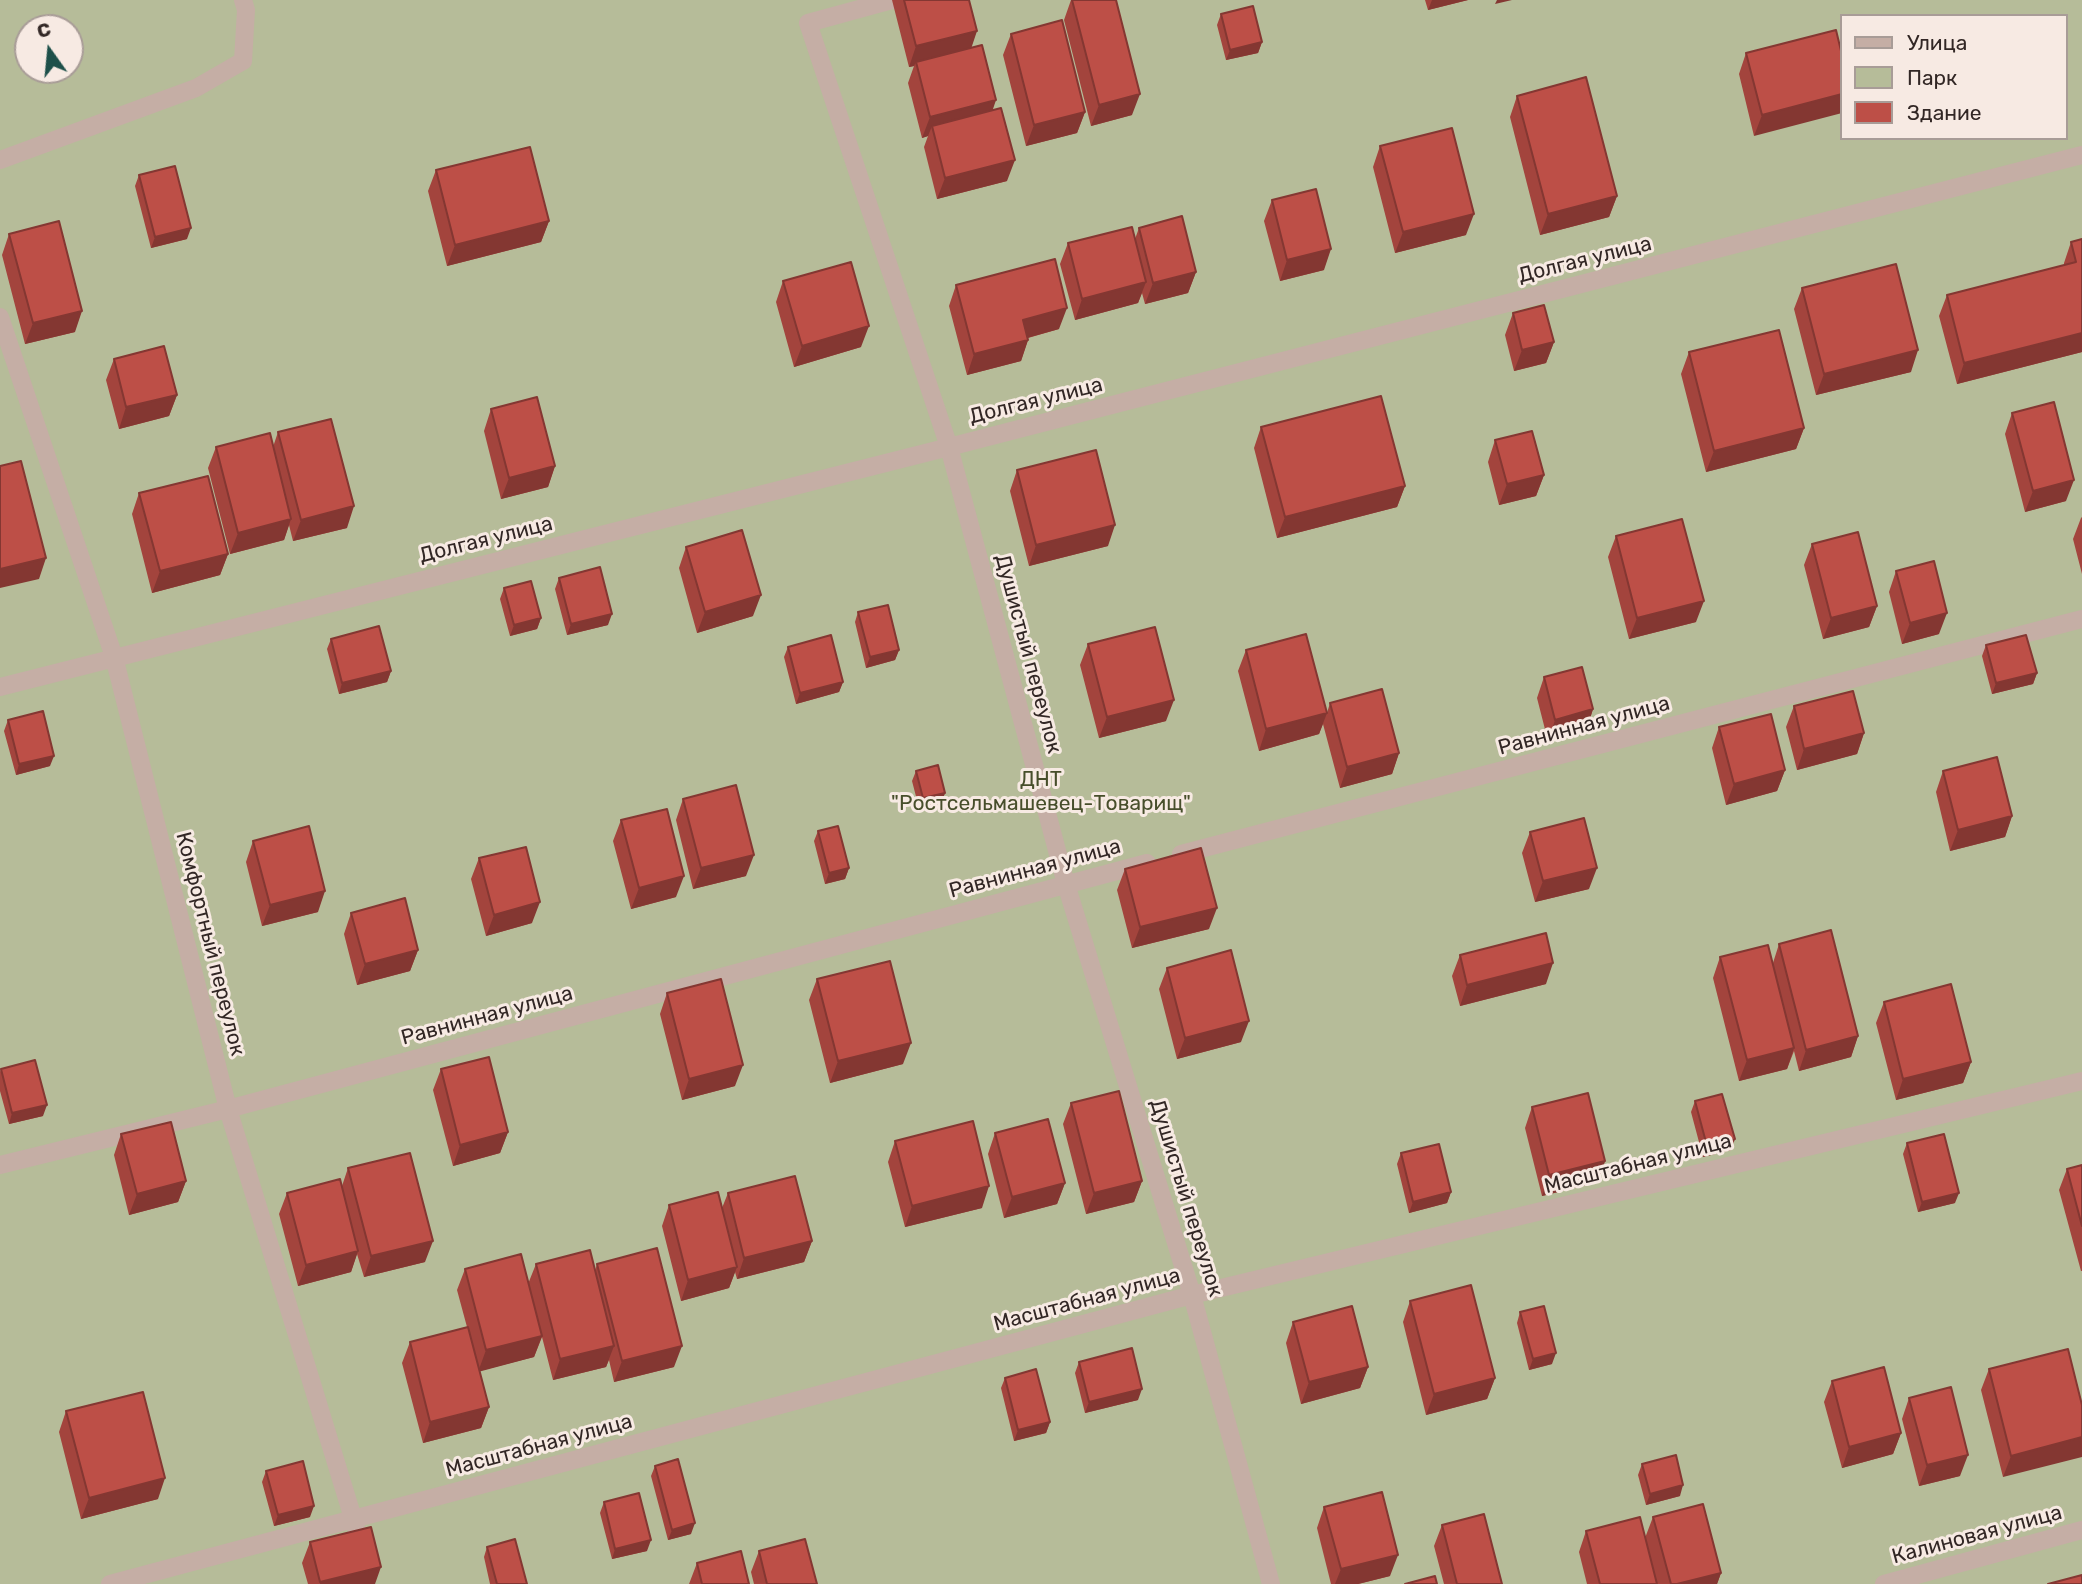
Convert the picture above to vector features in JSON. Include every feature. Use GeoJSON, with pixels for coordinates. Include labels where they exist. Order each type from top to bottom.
{"type":"FeatureCollection","features":[{"type":"Feature","properties":{"kind":"lane"},"geometry":{"type":"LineString","coordinates":[[0,160],[196,88],[243,61],[246,10],[243,0]]}},
{"type":"Feature","properties":{"kind":"lane","name":"Душистый переулок"},"geometry":{"type":"LineString","coordinates":[[892,0],[808,23],[949,447],[1066,884],[1192,1295],[1271,1584]]}},
{"type":"Feature","properties":{"kind":"lane","name":"Долгая улица"},"geometry":{"type":"LineString","coordinates":[[0,687],[949,447],[2082,155]]}},
{"type":"Feature","properties":{"kind":"lane","name":"Комфортный переулок"},"geometry":{"type":"LineString","coordinates":[[0,317],[114,657],[228,1109],[361,1545]]}},
{"type":"Feature","properties":{"kind":"lane","name":"Равнинная улица"},"geometry":{"type":"LineString","coordinates":[[0,1165],[228,1109],[1066,884],[2082,619]]}},
{"type":"Feature","properties":{"kind":"lane","name":"Масштабная улица"},"geometry":{"type":"LineString","coordinates":[[110,1584],[1192,1295],[2082,1081]]}},
{"type":"Feature","properties":{"kind":"lane","name":"Калиновая улица"},"geometry":{"type":"LineString","coordinates":[[1884,1584],[2082,1531]]}},
{"type":"Feature","properties":{"kind":"green space","name":"ДНТ \"Ростсельмашевец-Товарищ\""},"geometry":{"type":"Polygon","coordinates":[[[0,0],[2082,0],[2082,1584],[0,1584],[0,0]]]}},
{"type":"Feature","properties":{"kind":"building"},"geometry":{"type":"Polygon","coordinates":[[[904,0],[969,0],[977,31],[916,46],[904,0]]]}},
{"type":"Feature","properties":{"kind":"building"},"geometry":{"type":"Polygon","coordinates":[[[1072,0],[1116,0],[1140,94],[1099,105],[1072,0]]]}},
{"type":"Feature","properties":{"kind":"building"},"geometry":{"type":"Polygon","coordinates":[[[1253,6],[1262,42],[1230,50],[1221,14],[1253,6]]]}},
{"type":"Feature","properties":{"kind":"building"},"geometry":{"type":"Polygon","coordinates":[[[1062,20],[1085,112],[1034,125],[1011,34],[1062,20]]]}},
{"type":"Feature","properties":{"kind":"building"},"geometry":{"type":"Polygon","coordinates":[[[1836,30],[1840,47],[1840,95],[1762,115],[1746,53],[1836,30]]]}},
{"type":"Feature","properties":{"kind":"building"},"geometry":{"type":"Polygon","coordinates":[[[982,45],[996,100],[930,117],[916,62],[982,45]]]}},
{"type":"Feature","properties":{"kind":"building"},"geometry":{"type":"Polygon","coordinates":[[[1586,77],[1617,196],[1548,214],[1517,96],[1586,77]]]}},
{"type":"Feature","properties":{"kind":"building"},"geometry":{"type":"Polygon","coordinates":[[[1001,108],[1015,160],[945,178],[932,126],[1001,108]]]}},
{"type":"Feature","properties":{"kind":"building"},"geometry":{"type":"Polygon","coordinates":[[[1452,128],[1474,214],[1403,232],[1380,146],[1452,128]]]}},
{"type":"Feature","properties":{"kind":"building"},"geometry":{"type":"Polygon","coordinates":[[[530,147],[549,221],[455,245],[436,170],[530,147]]]}},
{"type":"Feature","properties":{"kind":"building"},"geometry":{"type":"Polygon","coordinates":[[[175,166],[191,228],[155,237],[139,175],[175,166]]]}},
{"type":"Feature","properties":{"kind":"building"},"geometry":{"type":"Polygon","coordinates":[[[1316,189],[1331,249],[1287,260],[1272,200],[1316,189]]]}},
{"type":"Feature","properties":{"kind":"building"},"geometry":{"type":"Polygon","coordinates":[[[1182,216],[1196,272],[1153,283],[1139,228],[1182,216]]]}},
{"type":"Feature","properties":{"kind":"building"},"geometry":{"type":"Polygon","coordinates":[[[59,221],[82,311],[33,323],[9,234],[59,221]]]}},
{"type":"Feature","properties":{"kind":"building"},"geometry":{"type":"Polygon","coordinates":[[[1132,227],[1146,282],[1082,299],[1068,243],[1132,227]]]}},
{"type":"Feature","properties":{"kind":"building"},"geometry":{"type":"Polygon","coordinates":[[[2082,239],[2082,333],[1964,363],[1947,295],[2076,262],[2071,242],[2082,239]]]}},
{"type":"Feature","properties":{"kind":"building"},"geometry":{"type":"Polygon","coordinates":[[[1055,259],[1067,308],[1023,320],[1028,340],[974,354],[956,285],[1055,259]]]}},
{"type":"Feature","properties":{"kind":"building"},"geometry":{"type":"Polygon","coordinates":[[[851,262],[869,326],[802,346],[783,281],[851,262]]]}},
{"type":"Feature","properties":{"kind":"building"},"geometry":{"type":"Polygon","coordinates":[[[1896,264],[1918,350],[1824,374],[1802,288],[1896,264]]]}},
{"type":"Feature","properties":{"kind":"building"},"geometry":{"type":"Polygon","coordinates":[[[1544,305],[1554,342],[1522,350],[1513,313],[1544,305]]]}},
{"type":"Feature","properties":{"kind":"building"},"geometry":{"type":"Polygon","coordinates":[[[1779,330],[1804,428],[1714,451],[1689,352],[1779,330]]]}},
{"type":"Feature","properties":{"kind":"building"},"geometry":{"type":"Polygon","coordinates":[[[164,346],[177,395],[126,407],[114,359],[164,346]]]}},
{"type":"Feature","properties":{"kind":"building"},"geometry":{"type":"Polygon","coordinates":[[[1381,396],[1405,486],[1285,517],[1261,427],[1381,396]]]}},
{"type":"Feature","properties":{"kind":"building"},"geometry":{"type":"Polygon","coordinates":[[[537,397],[555,466],[509,478],[491,409],[537,397]]]}},
{"type":"Feature","properties":{"kind":"building"},"geometry":{"type":"Polygon","coordinates":[[[2054,402],[2074,480],[2033,491],[2012,413],[2054,402]]]}},
{"type":"Feature","properties":{"kind":"building"},"geometry":{"type":"Polygon","coordinates":[[[331,419],[354,506],[301,520],[278,432],[331,419]]]}},
{"type":"Feature","properties":{"kind":"building"},"geometry":{"type":"Polygon","coordinates":[[[1532,431],[1544,475],[1507,484],[1495,440],[1532,431]]]}},
{"type":"Feature","properties":{"kind":"building"},"geometry":{"type":"Polygon","coordinates":[[[270,433],[291,519],[238,533],[216,447],[270,433]]]}},
{"type":"Feature","properties":{"kind":"building"},"geometry":{"type":"Polygon","coordinates":[[[1096,450],[1115,525],[1036,545],[1017,470],[1096,450]]]}},
{"type":"Feature","properties":{"kind":"building"},"geometry":{"type":"Polygon","coordinates":[[[21,461],[46,558],[0,569],[0,466],[21,461]]]}},
{"type":"Feature","properties":{"kind":"building"},"geometry":{"type":"Polygon","coordinates":[[[208,476],[228,554],[160,571],[139,493],[208,476]]]}},
{"type":"Feature","properties":{"kind":"building"},"geometry":{"type":"Polygon","coordinates":[[[1682,519],[1704,601],[1637,618],[1616,536],[1682,519]]]}},
{"type":"Feature","properties":{"kind":"building"},"geometry":{"type":"Polygon","coordinates":[[[742,530],[761,595],[705,612],[686,547],[742,530]]]}},
{"type":"Feature","properties":{"kind":"building"},"geometry":{"type":"Polygon","coordinates":[[[1858,532],[1877,606],[1831,618],[1812,544],[1858,532]]]}},
{"type":"Feature","properties":{"kind":"building"},"geometry":{"type":"Polygon","coordinates":[[[1934,561],[1947,613],[1910,623],[1896,571],[1934,561]]]}},
{"type":"Feature","properties":{"kind":"building"},"geometry":{"type":"Polygon","coordinates":[[[600,567],[612,614],[571,624],[559,578],[600,567]]]}},
{"type":"Feature","properties":{"kind":"building"},"geometry":{"type":"Polygon","coordinates":[[[531,581],[541,618],[514,625],[504,588],[531,581]]]}},
{"type":"Feature","properties":{"kind":"building"},"geometry":{"type":"Polygon","coordinates":[[[888,605],[899,650],[870,657],[858,612],[888,605]]]}},
{"type":"Feature","properties":{"kind":"building"},"geometry":{"type":"Polygon","coordinates":[[[379,626],[391,671],[342,683],[331,639],[379,626]]]}},
{"type":"Feature","properties":{"kind":"building"},"geometry":{"type":"Polygon","coordinates":[[[1155,627],[1174,700],[1107,717],[1088,644],[1155,627]]]}},
{"type":"Feature","properties":{"kind":"building"},"geometry":{"type":"Polygon","coordinates":[[[1306,634],[1327,713],[1266,729],[1246,650],[1306,634]]]}},
{"type":"Feature","properties":{"kind":"building"},"geometry":{"type":"Polygon","coordinates":[[[831,635],[843,682],[800,693],[788,647],[831,635]]]}},
{"type":"Feature","properties":{"kind":"building"},"geometry":{"type":"Polygon","coordinates":[[[2026,635],[2037,673],[1996,683],[1986,645],[2026,635]]]}},
{"type":"Feature","properties":{"kind":"building"},"geometry":{"type":"Polygon","coordinates":[[[1582,667],[1593,709],[1555,720],[1544,677],[1582,667]]]}},
{"type":"Feature","properties":{"kind":"building"},"geometry":{"type":"Polygon","coordinates":[[[1382,689],[1399,753],[1347,767],[1330,703],[1382,689]]]}},
{"type":"Feature","properties":{"kind":"building"},"geometry":{"type":"Polygon","coordinates":[[[1853,691],[1864,733],[1804,749],[1794,706],[1853,691]]]}},
{"type":"Feature","properties":{"kind":"building"},"geometry":{"type":"Polygon","coordinates":[[[43,711],[54,756],[19,764],[8,720],[43,711]]]}},
{"type":"Feature","properties":{"kind":"building"},"geometry":{"type":"Polygon","coordinates":[[[1771,714],[1785,770],[1734,784],[1719,727],[1771,714]]]}},
{"type":"Feature","properties":{"kind":"building"},"geometry":{"type":"Polygon","coordinates":[[[1997,757],[2012,816],[1958,830],[1943,771],[1997,757]]]}},
{"type":"Feature","properties":{"kind":"building"},"geometry":{"type":"Polygon","coordinates":[[[938,765],[945,793],[923,798],[916,771],[938,765]]]}},
{"type":"Feature","properties":{"kind":"building"},"geometry":{"type":"Polygon","coordinates":[[[736,785],[754,855],[701,868],[683,799],[736,785]]]}},
{"type":"Feature","properties":{"kind":"building"},"geometry":{"type":"Polygon","coordinates":[[[667,809],[684,876],[639,888],[621,820],[667,809]]]}},
{"type":"Feature","properties":{"kind":"building"},"geometry":{"type":"Polygon","coordinates":[[[1584,818],[1597,868],[1543,881],[1530,832],[1584,818]]]}},
{"type":"Feature","properties":{"kind":"building"},"geometry":{"type":"Polygon","coordinates":[[[309,826],[325,891],[270,905],[253,841],[309,826]]]}},
{"type":"Feature","properties":{"kind":"building"},"geometry":{"type":"Polygon","coordinates":[[[838,826],[849,868],[829,873],[818,831],[838,826]]]}},
{"type":"Feature","properties":{"kind":"building"},"geometry":{"type":"Polygon","coordinates":[[[526,847],[540,902],[494,915],[479,858],[526,847]]]}},
{"type":"Feature","properties":{"kind":"building"},"geometry":{"type":"Polygon","coordinates":[[[1201,848],[1217,908],[1140,927],[1125,869],[1201,848]]]}},
{"type":"Feature","properties":{"kind":"building"},"geometry":{"type":"Polygon","coordinates":[[[405,898],[418,950],[365,964],[351,913],[405,898]]]}},
{"type":"Feature","properties":{"kind":"building"},"geometry":{"type":"Polygon","coordinates":[[[1831,930],[1858,1036],[1806,1050],[1779,944],[1831,930]]]}},
{"type":"Feature","properties":{"kind":"building"},"geometry":{"type":"Polygon","coordinates":[[[1546,933],[1553,963],[1467,985],[1460,955],[1546,933]]]}},
{"type":"Feature","properties":{"kind":"building"},"geometry":{"type":"Polygon","coordinates":[[[1768,945],[1794,1048],[1747,1060],[1720,957],[1768,945]]]}},
{"type":"Feature","properties":{"kind":"building"},"geometry":{"type":"Polygon","coordinates":[[[1231,950],[1249,1021],[1185,1038],[1167,968],[1231,950]]]}},
{"type":"Feature","properties":{"kind":"building"},"geometry":{"type":"Polygon","coordinates":[[[890,961],[911,1043],[838,1061],[817,979],[890,961]]]}},
{"type":"Feature","properties":{"kind":"building"},"geometry":{"type":"Polygon","coordinates":[[[721,979],[743,1065],[689,1079],[667,993],[721,979]]]}},
{"type":"Feature","properties":{"kind":"building"},"geometry":{"type":"Polygon","coordinates":[[[1951,984],[1971,1062],[1903,1079],[1884,1002],[1951,984]]]}},
{"type":"Feature","properties":{"kind":"building"},"geometry":{"type":"Polygon","coordinates":[[[489,1057],[508,1132],[460,1145],[441,1069],[489,1057]]]}},
{"type":"Feature","properties":{"kind":"building"},"geometry":{"type":"Polygon","coordinates":[[[35,1060],[47,1105],[12,1113],[1,1069],[35,1060]]]}},
{"type":"Feature","properties":{"kind":"building"},"geometry":{"type":"Polygon","coordinates":[[[1119,1091],[1142,1181],[1094,1193],[1071,1103],[1119,1091]]]}},
{"type":"Feature","properties":{"kind":"building"},"geometry":{"type":"Polygon","coordinates":[[[1588,1093],[1605,1161],[1549,1175],[1532,1107],[1588,1093]]]}},
{"type":"Feature","properties":{"kind":"building"},"geometry":{"type":"Polygon","coordinates":[[[1722,1094],[1735,1139],[1707,1146],[1695,1101],[1722,1094]]]}},
{"type":"Feature","properties":{"kind":"building"},"geometry":{"type":"Polygon","coordinates":[[[1048,1119],[1065,1183],[1012,1197],[995,1133],[1048,1119]]]}},
{"type":"Feature","properties":{"kind":"building"},"geometry":{"type":"Polygon","coordinates":[[[973,1121],[989,1186],[912,1206],[895,1141],[973,1121]]]}},
{"type":"Feature","properties":{"kind":"building"},"geometry":{"type":"Polygon","coordinates":[[[171,1122],[186,1181],[137,1194],[121,1134],[171,1122]]]}},
{"type":"Feature","properties":{"kind":"building"},"geometry":{"type":"Polygon","coordinates":[[[1944,1134],[1959,1193],[1922,1202],[1907,1143],[1944,1134]]]}},
{"type":"Feature","properties":{"kind":"building"},"geometry":{"type":"Polygon","coordinates":[[[1439,1144],[1451,1192],[1413,1202],[1401,1153],[1439,1144]]]}},
{"type":"Feature","properties":{"kind":"building"},"geometry":{"type":"Polygon","coordinates":[[[410,1153],[433,1241],[371,1256],[348,1168],[410,1153]]]}},
{"type":"Feature","properties":{"kind":"building"},"geometry":{"type":"Polygon","coordinates":[[[2082,1165],[2082,1226],[2067,1169],[2082,1165]]]}},
{"type":"Feature","properties":{"kind":"building"},"geometry":{"type":"Polygon","coordinates":[[[795,1176],[812,1241],[744,1258],[728,1193],[795,1176]]]}},
{"type":"Feature","properties":{"kind":"building"},"geometry":{"type":"Polygon","coordinates":[[[340,1179],[358,1251],[306,1265],[287,1193],[340,1179]]]}},
{"type":"Feature","properties":{"kind":"building"},"geometry":{"type":"Polygon","coordinates":[[[718,1192],[737,1267],[688,1280],[669,1205],[718,1192]]]}},
{"type":"Feature","properties":{"kind":"building"},"geometry":{"type":"Polygon","coordinates":[[[657,1248],[682,1346],[622,1361],[597,1264],[657,1248]]]}},
{"type":"Feature","properties":{"kind":"building"},"geometry":{"type":"Polygon","coordinates":[[[590,1250],[614,1346],[560,1359],[536,1264],[590,1250]]]}},
{"type":"Feature","properties":{"kind":"building"},"geometry":{"type":"Polygon","coordinates":[[[521,1254],[542,1336],[486,1350],[465,1269],[521,1254]]]}},
{"type":"Feature","properties":{"kind":"building"},"geometry":{"type":"Polygon","coordinates":[[[1471,1285],[1495,1378],[1434,1394],[1410,1301],[1471,1285]]]}},
{"type":"Feature","properties":{"kind":"building"},"geometry":{"type":"Polygon","coordinates":[[[1352,1306],[1368,1367],[1309,1382],[1293,1322],[1352,1306]]]}},
{"type":"Feature","properties":{"kind":"building"},"geometry":{"type":"Polygon","coordinates":[[[1544,1306],[1556,1353],[1533,1359],[1520,1312],[1544,1306]]]}},
{"type":"Feature","properties":{"kind":"building"},"geometry":{"type":"Polygon","coordinates":[[[468,1327],[489,1407],[430,1422],[410,1342],[468,1327]]]}},
{"type":"Feature","properties":{"kind":"building"},"geometry":{"type":"Polygon","coordinates":[[[1132,1348],[1142,1389],[1089,1402],[1079,1362],[1132,1348]]]}},
{"type":"Feature","properties":{"kind":"building"},"geometry":{"type":"Polygon","coordinates":[[[2068,1349],[2082,1405],[2082,1437],[2011,1456],[1989,1369],[2068,1349]]]}},
{"type":"Feature","properties":{"kind":"building"},"geometry":{"type":"Polygon","coordinates":[[[1884,1367],[1901,1433],[1849,1447],[1832,1381],[1884,1367]]]}},
{"type":"Feature","properties":{"kind":"building"},"geometry":{"type":"Polygon","coordinates":[[[1036,1369],[1050,1422],[1018,1430],[1005,1378],[1036,1369]]]}},
{"type":"Feature","properties":{"kind":"building"},"geometry":{"type":"Polygon","coordinates":[[[1951,1387],[1968,1455],[1927,1465],[1909,1398],[1951,1387]]]}},
{"type":"Feature","properties":{"kind":"building"},"geometry":{"type":"Polygon","coordinates":[[[143,1392],[165,1478],[89,1498],[66,1411],[143,1392]]]}},
{"type":"Feature","properties":{"kind":"building"},"geometry":{"type":"Polygon","coordinates":[[[1676,1455],[1683,1485],[1650,1494],[1642,1464],[1676,1455]]]}},
{"type":"Feature","properties":{"kind":"building"},"geometry":{"type":"Polygon","coordinates":[[[678,1459],[695,1523],[672,1530],[655,1466],[678,1459]]]}},
{"type":"Feature","properties":{"kind":"building"},"geometry":{"type":"Polygon","coordinates":[[[303,1461],[314,1506],[278,1515],[266,1471],[303,1461]]]}},
{"type":"Feature","properties":{"kind":"building"},"geometry":{"type":"Polygon","coordinates":[[[1382,1492],[1398,1555],[1341,1569],[1324,1507],[1382,1492]]]}},
{"type":"Feature","properties":{"kind":"building"},"geometry":{"type":"Polygon","coordinates":[[[639,1493],[651,1540],[615,1549],[604,1502],[639,1493]]]}},
{"type":"Feature","properties":{"kind":"building"},"geometry":{"type":"Polygon","coordinates":[[[1703,1504],[1721,1573],[1671,1584],[1653,1517],[1703,1504]]]}},
{"type":"Feature","properties":{"kind":"building"},"geometry":{"type":"Polygon","coordinates":[[[1484,1514],[1502,1584],[1457,1584],[1442,1525],[1484,1514]]]}},
{"type":"Feature","properties":{"kind":"building"},"geometry":{"type":"Polygon","coordinates":[[[1640,1517],[1657,1584],[1600,1584],[1586,1531],[1640,1517]]]}},
{"type":"Feature","properties":{"kind":"building"},"geometry":{"type":"Polygon","coordinates":[[[371,1527],[381,1567],[320,1582],[310,1542],[371,1527]]]}},
{"type":"Feature","properties":{"kind":"building"},"geometry":{"type":"Polygon","coordinates":[[[515,1539],[527,1584],[497,1584],[487,1547],[515,1539]]]}},
{"type":"Feature","properties":{"kind":"building"},"geometry":{"type":"Polygon","coordinates":[[[805,1539],[817,1584],[767,1584],[759,1551],[805,1539]]]}},
{"type":"Feature","properties":{"kind":"building"},"geometry":{"type":"Polygon","coordinates":[[[741,1551],[749,1584],[702,1584],[697,1563],[741,1551]]]}},
{"type":"Feature","properties":{"kind":"building"},"geometry":{"type":"Polygon","coordinates":[[[2082,1575],[2082,1584],[2048,1584],[2082,1575]]]}},
{"type":"Feature","properties":{"kind":"building"},"geometry":{"type":"Polygon","coordinates":[[[1435,1576],[1437,1584],[1405,1584],[1435,1576]]]}}]}
